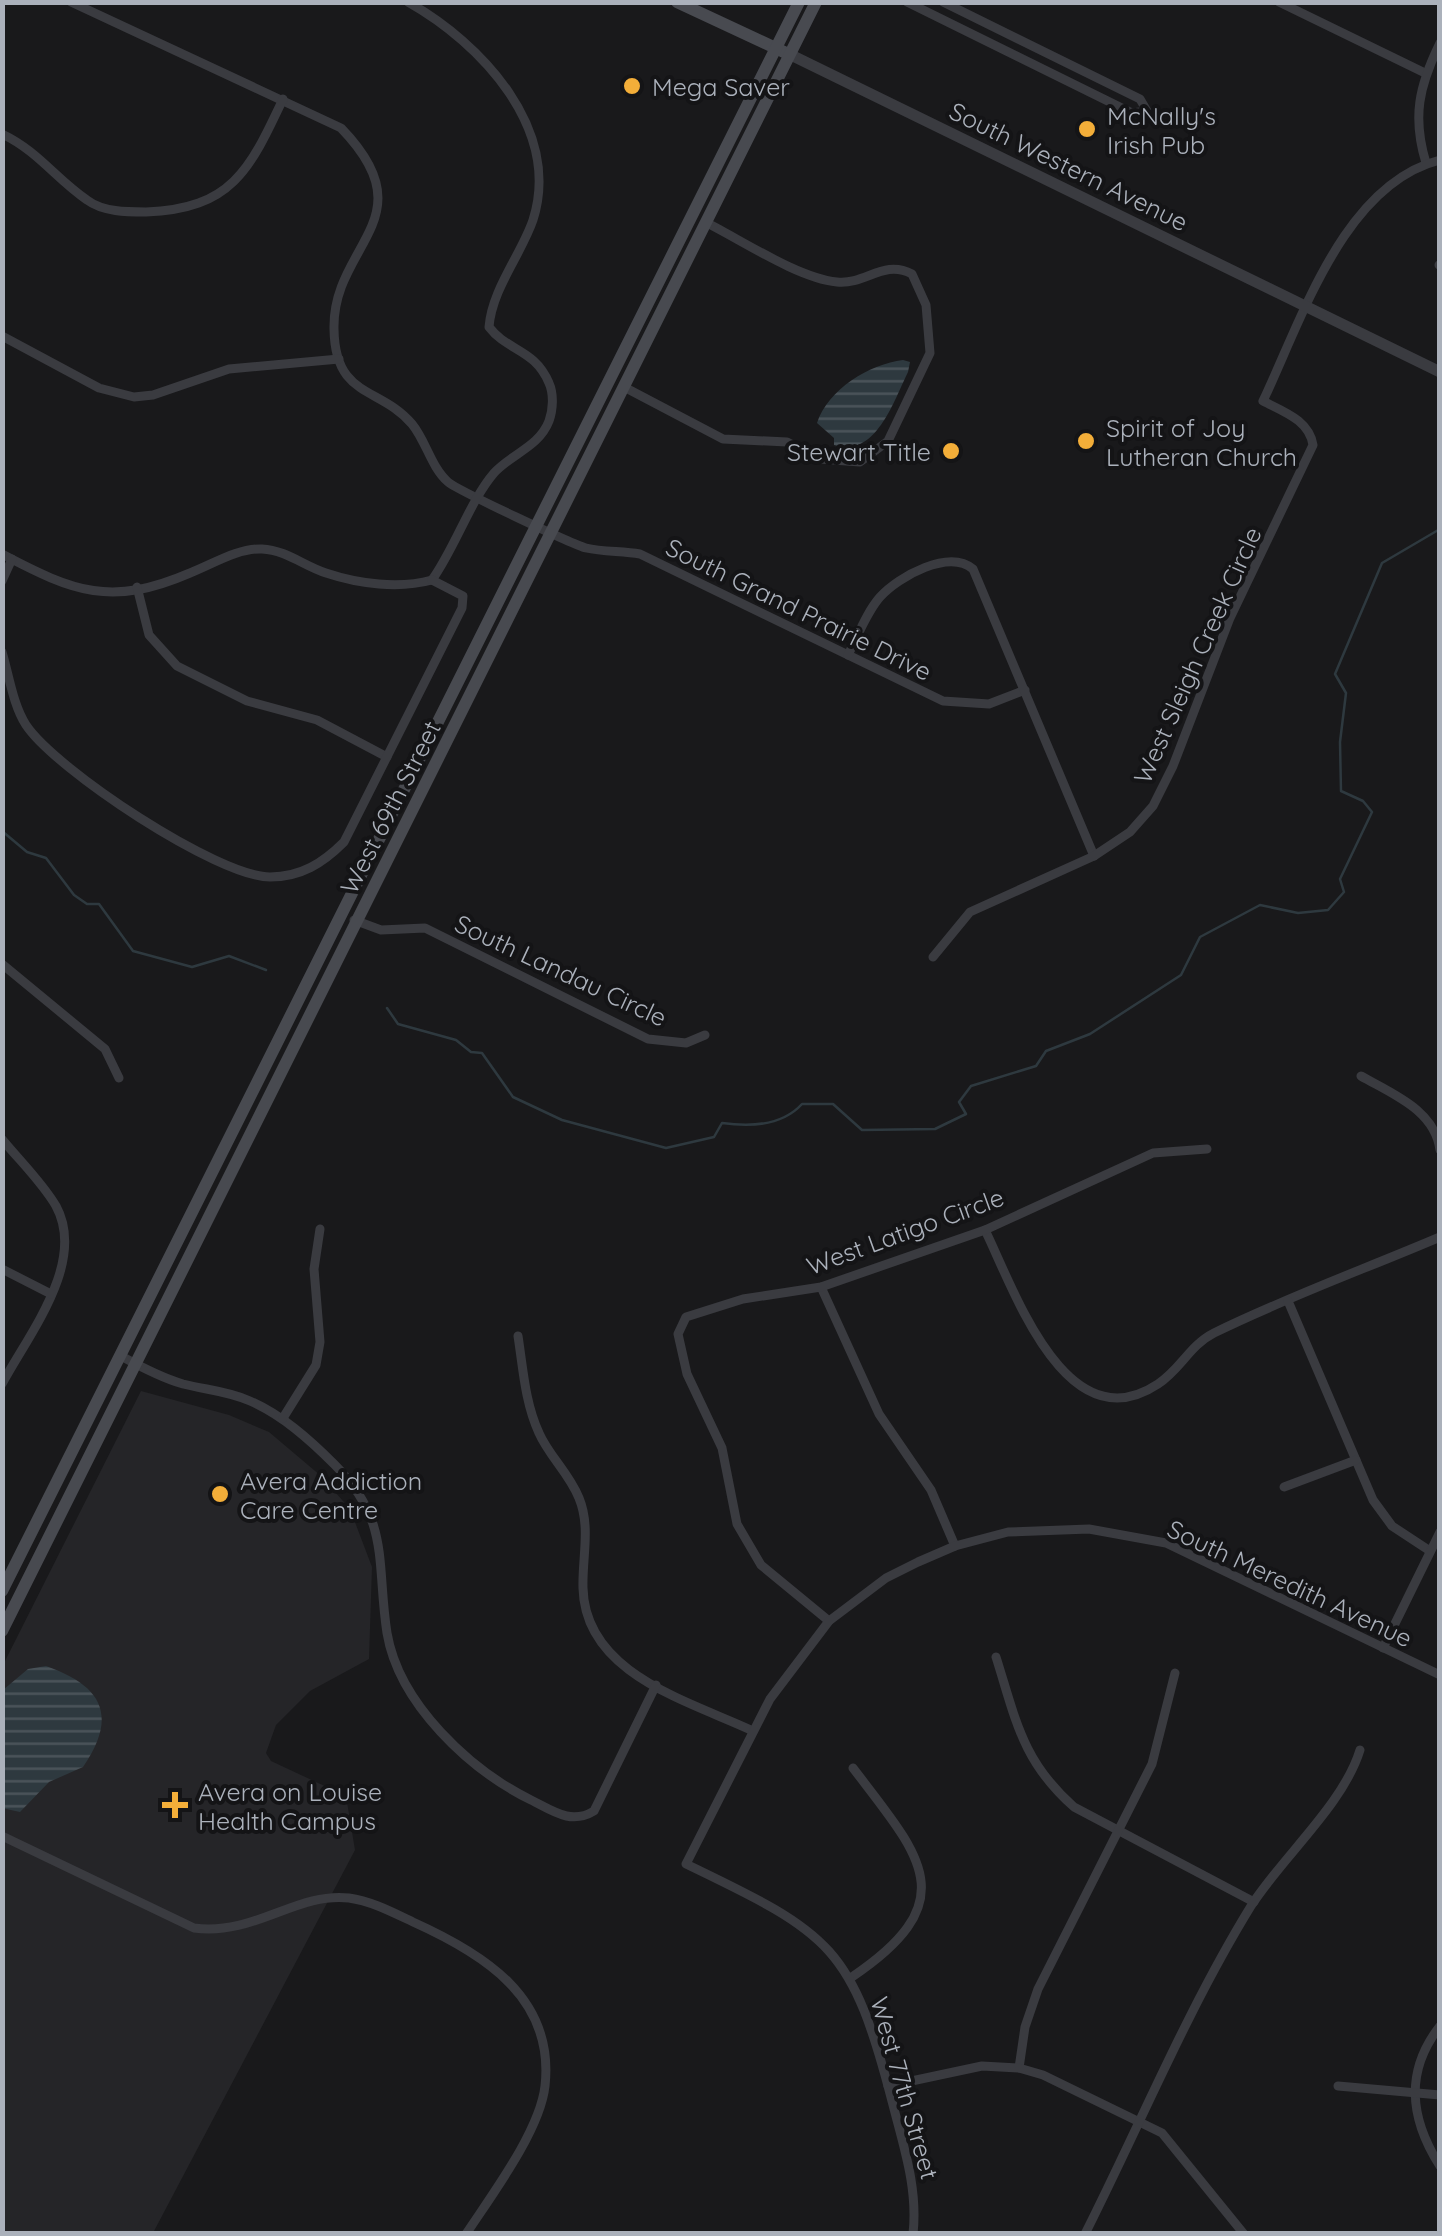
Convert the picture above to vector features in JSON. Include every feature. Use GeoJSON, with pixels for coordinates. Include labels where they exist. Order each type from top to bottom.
{"type":"FeatureCollection","features":[{"type":"Feature","properties":{"kind":"main road","name":"South Western Avenue"},"geometry":{"type":"LineString","coordinates":[[677,2],[791,55]]}},
{"type":"Feature","properties":{"kind":"main road","name":"West 69th Street"},"geometry":{"type":"LineString","coordinates":[[2,1591],[800,2]]}},
{"type":"Feature","properties":{"kind":"main road","name":"West 69th Street"},"geometry":{"type":"LineString","coordinates":[[2,1631],[816,2]]}},
{"type":"Feature","properties":{"kind":"main road"},"geometry":{"type":"LineString","coordinates":[[609,380],[624,387]]}},
{"type":"Feature","properties":{"kind":"main road"},"geometry":{"type":"LineString","coordinates":[[413,772],[429,781]]}},
{"type":"Feature","properties":{"kind":"street"},"geometry":{"type":"LineString","coordinates":[[2,336],[99,388],[134,397],[152,396],[247,365],[339,359],[335,314],[374,227],[378,204],[375,178],[364,152],[341,128],[70,2]]}},
{"type":"Feature","properties":{"kind":"street"},"geometry":{"type":"LineString","coordinates":[[2,581],[7,557],[73,590],[109,593],[182,576],[238,552],[258,549],[278,551],[346,578],[412,586],[432,580],[496,470],[537,442],[552,404],[551,386],[528,352],[496,337],[489,327],[533,220],[539,190],[538,158],[530,133],[486,60],[408,2]]}},
{"type":"Feature","properties":{"kind":"street"},"geometry":{"type":"LineString","coordinates":[[907,2],[1132,113],[1147,111],[1140,99],[944,2]]}},
{"type":"Feature","properties":{"kind":"street"},"geometry":{"type":"LineString","coordinates":[[1279,2],[1425,73]]}},
{"type":"Feature","properties":{"kind":"street"},"geometry":{"type":"LineString","coordinates":[[1426,163],[1417,132],[1417,103],[1425,73],[1440,43]]}},
{"type":"Feature","properties":{"kind":"street","name":"South Western Avenue"},"geometry":{"type":"LineString","coordinates":[[791,55],[1440,372]]}},
{"type":"Feature","properties":{"kind":"street"},"geometry":{"type":"LineString","coordinates":[[2,134],[35,152],[100,207],[164,211],[193,206],[231,186],[244,174],[283,99]]}},
{"type":"Feature","properties":{"kind":"street"},"geometry":{"type":"LineString","coordinates":[[1308,307],[1352,221],[1371,198],[1392,179],[1440,160]]}},
{"type":"Feature","properties":{"kind":"street"},"geometry":{"type":"LineString","coordinates":[[624,387],[723,439],[744,444],[787,442],[839,464],[860,462],[888,441],[930,353],[926,306],[912,274],[884,268],[846,282],[817,278],[707,223]]}},
{"type":"Feature","properties":{"kind":"street","name":"West Sleigh Creek Circle"},"geometry":{"type":"LineString","coordinates":[[932,958],[970,912],[1094,856],[1130,832],[1152,806],[1174,766],[1230,618],[1313,446],[1311,432],[1300,420],[1263,401],[1308,307]]}},
{"type":"Feature","properties":{"kind":"street","name":"South Grand Prairie Drive"},"geometry":{"type":"LineString","coordinates":[[339,359],[359,390],[411,424],[448,482],[480,500],[584,548],[640,554],[943,701],[989,704],[1025,690]]}},
{"type":"Feature","properties":{"kind":"street"},"geometry":{"type":"LineString","coordinates":[[848,654],[880,597],[902,580],[950,560],[964,562],[973,569],[1094,856]]}},
{"type":"Feature","properties":{"kind":"street"},"geometry":{"type":"LineString","coordinates":[[2,652],[24,721],[93,790],[248,874],[299,874],[323,863],[344,842],[462,608],[463,596],[432,580]]}},
{"type":"Feature","properties":{"kind":"street"},"geometry":{"type":"LineString","coordinates":[[137,587],[150,635],[178,666],[247,701],[318,720],[387,757]]}},
{"type":"Feature","properties":{"kind":"street","name":"South Landau Circle"},"geometry":{"type":"LineString","coordinates":[[342,915],[381,930],[425,928],[648,1039],[686,1043],[705,1035]]}},
{"type":"Feature","properties":{"kind":"street"},"geometry":{"type":"LineString","coordinates":[[2,964],[104,1050],[119,1078]]}},
{"type":"Feature","properties":{"kind":"street"},"geometry":{"type":"LineString","coordinates":[[1361,1076],[1418,1110],[1432,1126],[1440,1150]]}},
{"type":"Feature","properties":{"kind":"street"},"geometry":{"type":"LineString","coordinates":[[2,1139],[55,1205],[62,1221],[62,1267],[2,1384]]}},
{"type":"Feature","properties":{"kind":"street","name":"West Latigo Circle"},"geometry":{"type":"LineString","coordinates":[[828,1620],[761,1565],[746,1544],[737,1524],[722,1448],[687,1374],[678,1334],[686,1318],[742,1299],[822,1286],[984,1230],[1153,1153],[1207,1148]]}},
{"type":"Feature","properties":{"kind":"street"},"geometry":{"type":"LineString","coordinates":[[283,1418],[316,1365],[320,1342],[314,1269],[320,1229]]}},
{"type":"Feature","properties":{"kind":"street"},"geometry":{"type":"LineString","coordinates":[[984,1230],[1048,1356],[1065,1377],[1083,1388],[1112,1396],[1136,1394],[1158,1384],[1211,1334],[1440,1236]]}},
{"type":"Feature","properties":{"kind":"street"},"geometry":{"type":"LineString","coordinates":[[2,1269],[51,1294]]}},
{"type":"Feature","properties":{"kind":"street"},"geometry":{"type":"LineString","coordinates":[[822,1286],[879,1414],[932,1490],[955,1546]]}},
{"type":"Feature","properties":{"kind":"street"},"geometry":{"type":"LineString","coordinates":[[1288,1302],[1373,1500],[1392,1526],[1430,1551]]}},
{"type":"Feature","properties":{"kind":"street"},"geometry":{"type":"LineString","coordinates":[[518,1336],[526,1394],[540,1436],[580,1500],[586,1524],[582,1591],[588,1620],[600,1645],[625,1668],[754,1732]]}},
{"type":"Feature","properties":{"kind":"street"},"geometry":{"type":"LineString","coordinates":[[121,1356],[184,1384],[247,1399],[283,1418],[336,1466],[366,1506],[383,1554],[388,1636],[400,1674],[436,1724],[474,1764],[512,1791],[567,1818],[581,1818],[594,1811],[656,1685]]}},
{"type":"Feature","properties":{"kind":"street"},"geometry":{"type":"LineString","coordinates":[[1284,1488],[1356,1460]]}},
{"type":"Feature","properties":{"kind":"street","name":"South Meredith Avenue"},"geometry":{"type":"LineString","coordinates":[[686,1864],[790,1670],[828,1620],[886,1578],[955,1546],[1041,1528],[1088,1529],[1166,1544],[1440,1676]]}},
{"type":"Feature","properties":{"kind":"street"},"geometry":{"type":"LineString","coordinates":[[1383,1648],[1440,1532]]}},
{"type":"Feature","properties":{"kind":"street"},"geometry":{"type":"LineString","coordinates":[[996,1658],[1033,1765],[1074,1807],[1254,1902]]}},
{"type":"Feature","properties":{"kind":"street"},"geometry":{"type":"LineString","coordinates":[[1019,2068],[1025,2026],[1038,1989],[1116,1828],[1152,1764],[1175,1673]]}},
{"type":"Feature","properties":{"kind":"street"},"geometry":{"type":"LineString","coordinates":[[1084,2234],[1210,1978],[1284,1858],[1343,1786],[1360,1750]]}},
{"type":"Feature","properties":{"kind":"street"},"geometry":{"type":"LineString","coordinates":[[852,1977],[890,1952],[910,1928],[919,1901],[922,1869],[909,1841],[853,1768]]}},
{"type":"Feature","properties":{"kind":"street"},"geometry":{"type":"LineString","coordinates":[[2,1836],[194,1928],[216,1931],[254,1924],[310,1902],[346,1898],[374,1904],[454,1940],[504,1972],[533,2016],[545,2054],[545,2089],[532,2123],[466,2234]]}},
{"type":"Feature","properties":{"kind":"street","name":"West 77th Street"},"geometry":{"type":"LineString","coordinates":[[686,1864],[776,1907],[830,1948],[852,1977],[888,2086],[912,2181],[913,2234]]}},
{"type":"Feature","properties":{"kind":"street"},"geometry":{"type":"LineString","coordinates":[[1440,2026],[1423,2053],[1413,2093],[1417,2126],[1440,2166]]}},
{"type":"Feature","properties":{"kind":"street"},"geometry":{"type":"LineString","coordinates":[[888,2086],[982,2066],[1019,2068],[1141,2122],[1170,2139],[1244,2234]]}},
{"type":"Feature","properties":{"kind":"street"},"geometry":{"type":"LineString","coordinates":[[1338,2086],[1440,2095]]}},
{"type":"Feature","properties":{"kind":"shaded area"},"geometry":{"type":"Polygon","coordinates":[[[903,360],[910,362],[908,372],[881,424],[861,443],[849,447],[834,445],[834,438],[817,423],[830,399],[864,373],[903,360]]]}},
{"type":"Feature","properties":{"kind":"shaded area","name":"Avera on Louise Health Campus"},"geometry":{"type":"Polygon","coordinates":[[[141,1391],[229,1415],[269,1432],[321,1476],[350,1509],[372,1567],[369,1659],[310,1691],[276,1725],[266,1753],[271,1761],[346,1796],[355,1850],[153,2233],[3,2233],[2,1667],[141,1391]]]}},
{"type":"Feature","properties":{"kind":"shaded area"},"geometry":{"type":"Polygon","coordinates":[[[46,1666],[81,1683],[92,1693],[102,1718],[100,1733],[83,1767],[49,1782],[20,1812],[2,1808],[3,1690],[28,1669],[46,1666]]]}},
{"type":"Feature","properties":{"kind":"waterway"},"geometry":{"type":"LineString","coordinates":[[387,1008],[398,1024],[456,1040],[471,1052],[482,1053],[513,1097],[562,1120],[666,1148],[714,1137],[722,1123],[754,1125],[775,1121],[802,1104],[833,1104],[862,1130],[935,1129],[966,1114],[959,1102],[971,1086],[1036,1066],[1046,1051],[1090,1034],[1181,975],[1200,937],[1260,905],[1298,913],[1328,910],[1344,892],[1340,879],[1372,812],[1363,801],[1341,791],[1340,742],[1346,693],[1335,674],[1382,563],[1440,529]]}},
{"type":"Feature","properties":{"kind":"waterway"},"geometry":{"type":"LineString","coordinates":[[2,831],[27,852],[46,858],[74,895],[87,904],[99,904],[133,951],[192,967],[229,956],[266,970]]}},
{"type":"Feature","properties":{"kind":"place","name":"Mega Saver"},"geometry":{"type":"Point","coordinates":[632,86]}},
{"type":"Feature","properties":{"kind":"place","name":"McNally's Irish Pub"},"geometry":{"type":"Point","coordinates":[1087,129]}},
{"type":"Feature","properties":{"kind":"place","name":"Spirit of Joy Lutheran Church"},"geometry":{"type":"Point","coordinates":[1086,441]}},
{"type":"Feature","properties":{"kind":"place","name":"Stewart Title"},"geometry":{"type":"Point","coordinates":[951,451]}},
{"type":"Feature","properties":{"kind":"place","name":"Avera Addiction Care Centre"},"geometry":{"type":"Point","coordinates":[220,1494]}},
{"type":"Feature","properties":{"kind":"place","name":"Avera on Louise Health Campus"},"geometry":{"type":"Point","coordinates":[175,1805]}}]}
